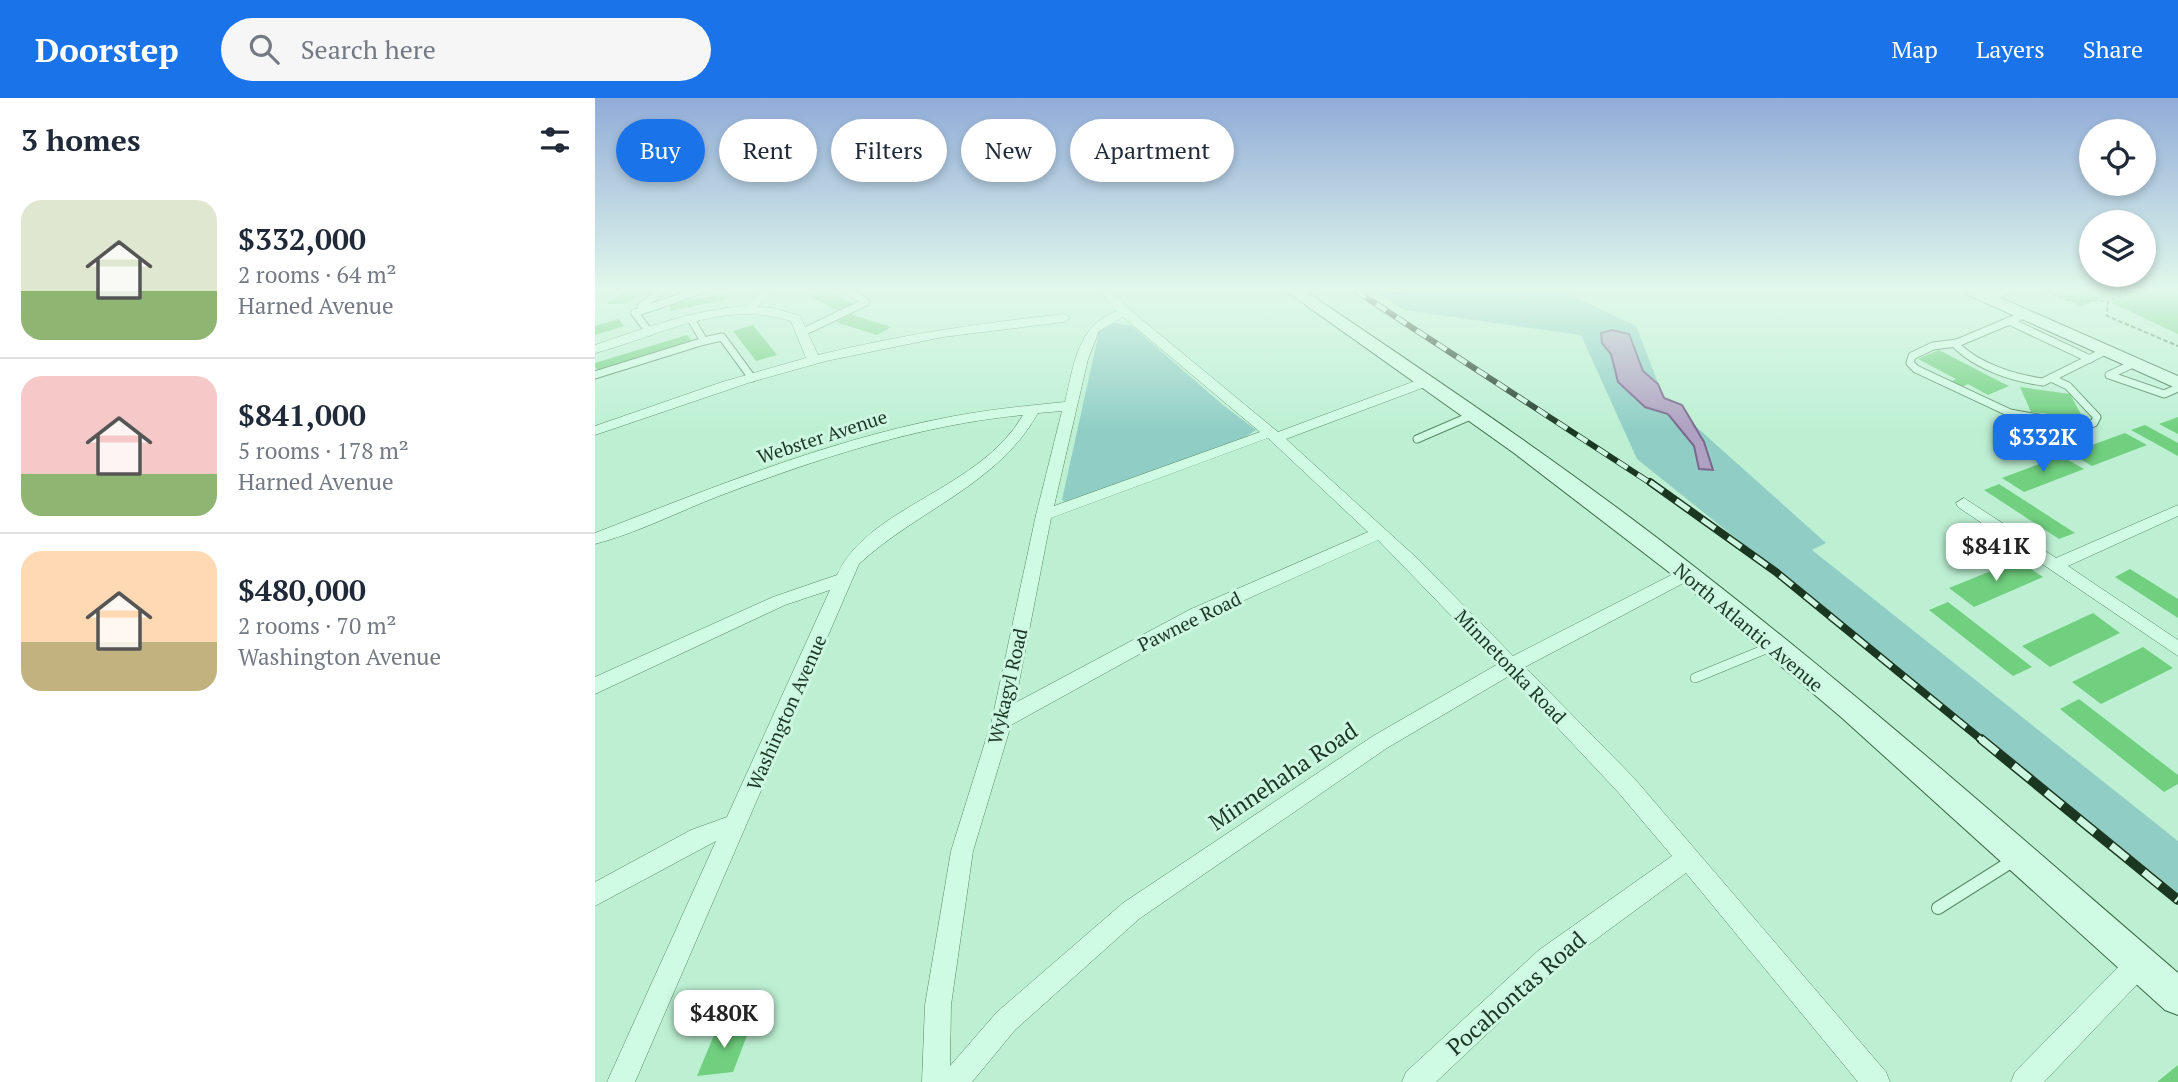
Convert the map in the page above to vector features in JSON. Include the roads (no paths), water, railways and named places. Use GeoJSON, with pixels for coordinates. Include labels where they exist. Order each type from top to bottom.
{"type":"FeatureCollection","features":[{"type":"Feature","properties":{"kind":"street"},"geometry":{"type":"LineString","coordinates":[[595,349],[633,337]]}},
{"type":"Feature","properties":{"kind":"street"},"geometry":{"type":"LineString","coordinates":[[805,337],[814,361]]}},
{"type":"Feature","properties":{"kind":"street"},"geometry":{"type":"LineString","coordinates":[[595,431],[752,378],[814,361],[931,337]]}},
{"type":"Feature","properties":{"kind":"street","name":"Wykagyl Road"},"geometry":{"type":"LineString","coordinates":[[936,1082],[938,1004],[962,851],[1002,719],[1044,515],[1082,359],[1091,337]]}},
{"type":"Feature","properties":{"kind":"street","name":"Minnetonka Road"},"geometry":{"type":"LineString","coordinates":[[1155,337],[1272,435],[1380,533],[1511,666],[1626,785],[1877,1082]]}},
{"type":"Feature","properties":{"kind":"street","name":"North Atlantic Avenue"},"geometry":{"type":"LineString","coordinates":[[1362,337],[1475,414],[1687,574],[1774,646],[2178,997]]}},
{"type":"Feature","properties":{"kind":"street"},"geometry":{"type":"LineString","coordinates":[[2078,337],[2178,386]]}},
{"type":"Feature","properties":{"kind":"street"},"geometry":{"type":"LineString","coordinates":[[1044,515],[1428,381]]}},
{"type":"Feature","properties":{"kind":"street","name":"Webster Avenue"},"geometry":{"type":"LineString","coordinates":[[595,539],[795,461],[835,449],[944,421],[1034,408],[1070,406]]}},
{"type":"Feature","properties":{"kind":"street","name":"Washington Avenue"},"geometry":{"type":"LineString","coordinates":[[621,1082],[852,561],[877,538],[989,464],[1026,426],[1034,408]]}},
{"type":"Feature","properties":{"kind":"street"},"geometry":{"type":"LineString","coordinates":[[1964,503],[2175,643]]}},
{"type":"Feature","properties":{"kind":"street"},"geometry":{"type":"LineString","coordinates":[[2055,565],[2178,510]]}},
{"type":"Feature","properties":{"kind":"street","name":"Pawnee Road"},"geometry":{"type":"LineString","coordinates":[[1002,719],[1198,614],[1380,533]]}},
{"type":"Feature","properties":{"kind":"street","name":"Minnehaha Road"},"geometry":{"type":"LineString","coordinates":[[954,1082],[1006,1021],[1131,911],[1380,742],[1511,666],[1687,574]]}},
{"type":"Feature","properties":{"kind":"street"},"geometry":{"type":"LineString","coordinates":[[595,686],[779,601],[845,579]]}},
{"type":"Feature","properties":{"kind":"street"},"geometry":{"type":"LineString","coordinates":[[595,895],[699,837],[736,824]]}},
{"type":"Feature","properties":{"kind":"street","name":"Pocahontas Road"},"geometry":{"type":"LineString","coordinates":[[1416,1082],[1548,959],[1686,859]]}},
{"type":"Feature","properties":{"kind":"street"},"geometry":{"type":"LineString","coordinates":[[2025,1082],[2140,964]]}},
{"type":"Feature","properties":{"kind":"lane"},"geometry":{"type":"LineString","coordinates":[[702,337],[704,341]]}},
{"type":"Feature","properties":{"kind":"lane"},"geometry":{"type":"LineString","coordinates":[[595,375],[722,337],[752,378]]}},
{"type":"Feature","properties":{"kind":"lane"},"geometry":{"type":"LineString","coordinates":[[1971,337],[1957,343],[1933,346],[1912,356],[1910,363],[1916,369],[2010,413],[2083,426],[2094,423],[2097,417],[2068,386],[2051,378]]}},
{"type":"Feature","properties":{"kind":"lane"},"geometry":{"type":"LineString","coordinates":[[2043,337],[2091,359]]}},
{"type":"Feature","properties":{"kind":"lane"},"geometry":{"type":"LineString","coordinates":[[1957,343],[1959,350],[2011,377],[2034,382],[2043,382],[2107,350]]}},
{"type":"Feature","properties":{"kind":"lane"},"geometry":{"type":"LineString","coordinates":[[2135,363],[2109,375],[2164,394],[2178,386]]}},
{"type":"Feature","properties":{"kind":"lane"},"geometry":{"type":"LineString","coordinates":[[1417,439],[1475,414]]}},
{"type":"Feature","properties":{"kind":"lane"},"geometry":{"type":"LineString","coordinates":[[1695,678],[1774,646]]}},
{"type":"Feature","properties":{"kind":"lane"},"geometry":{"type":"LineString","coordinates":[[1938,908],[2018,857]]}},
{"type":"Feature","properties":{"kind":"railway"},"geometry":{"type":"LineString","coordinates":[[1426,337],[1652,484]]}},
{"type":"Feature","properties":{"kind":"railway"},"geometry":{"type":"LineString","coordinates":[[1650,482],[1776,572],[1983,741]]}},
{"type":"Feature","properties":{"kind":"railway"},"geometry":{"type":"LineString","coordinates":[[1981,739],[2178,900]]}}]}
